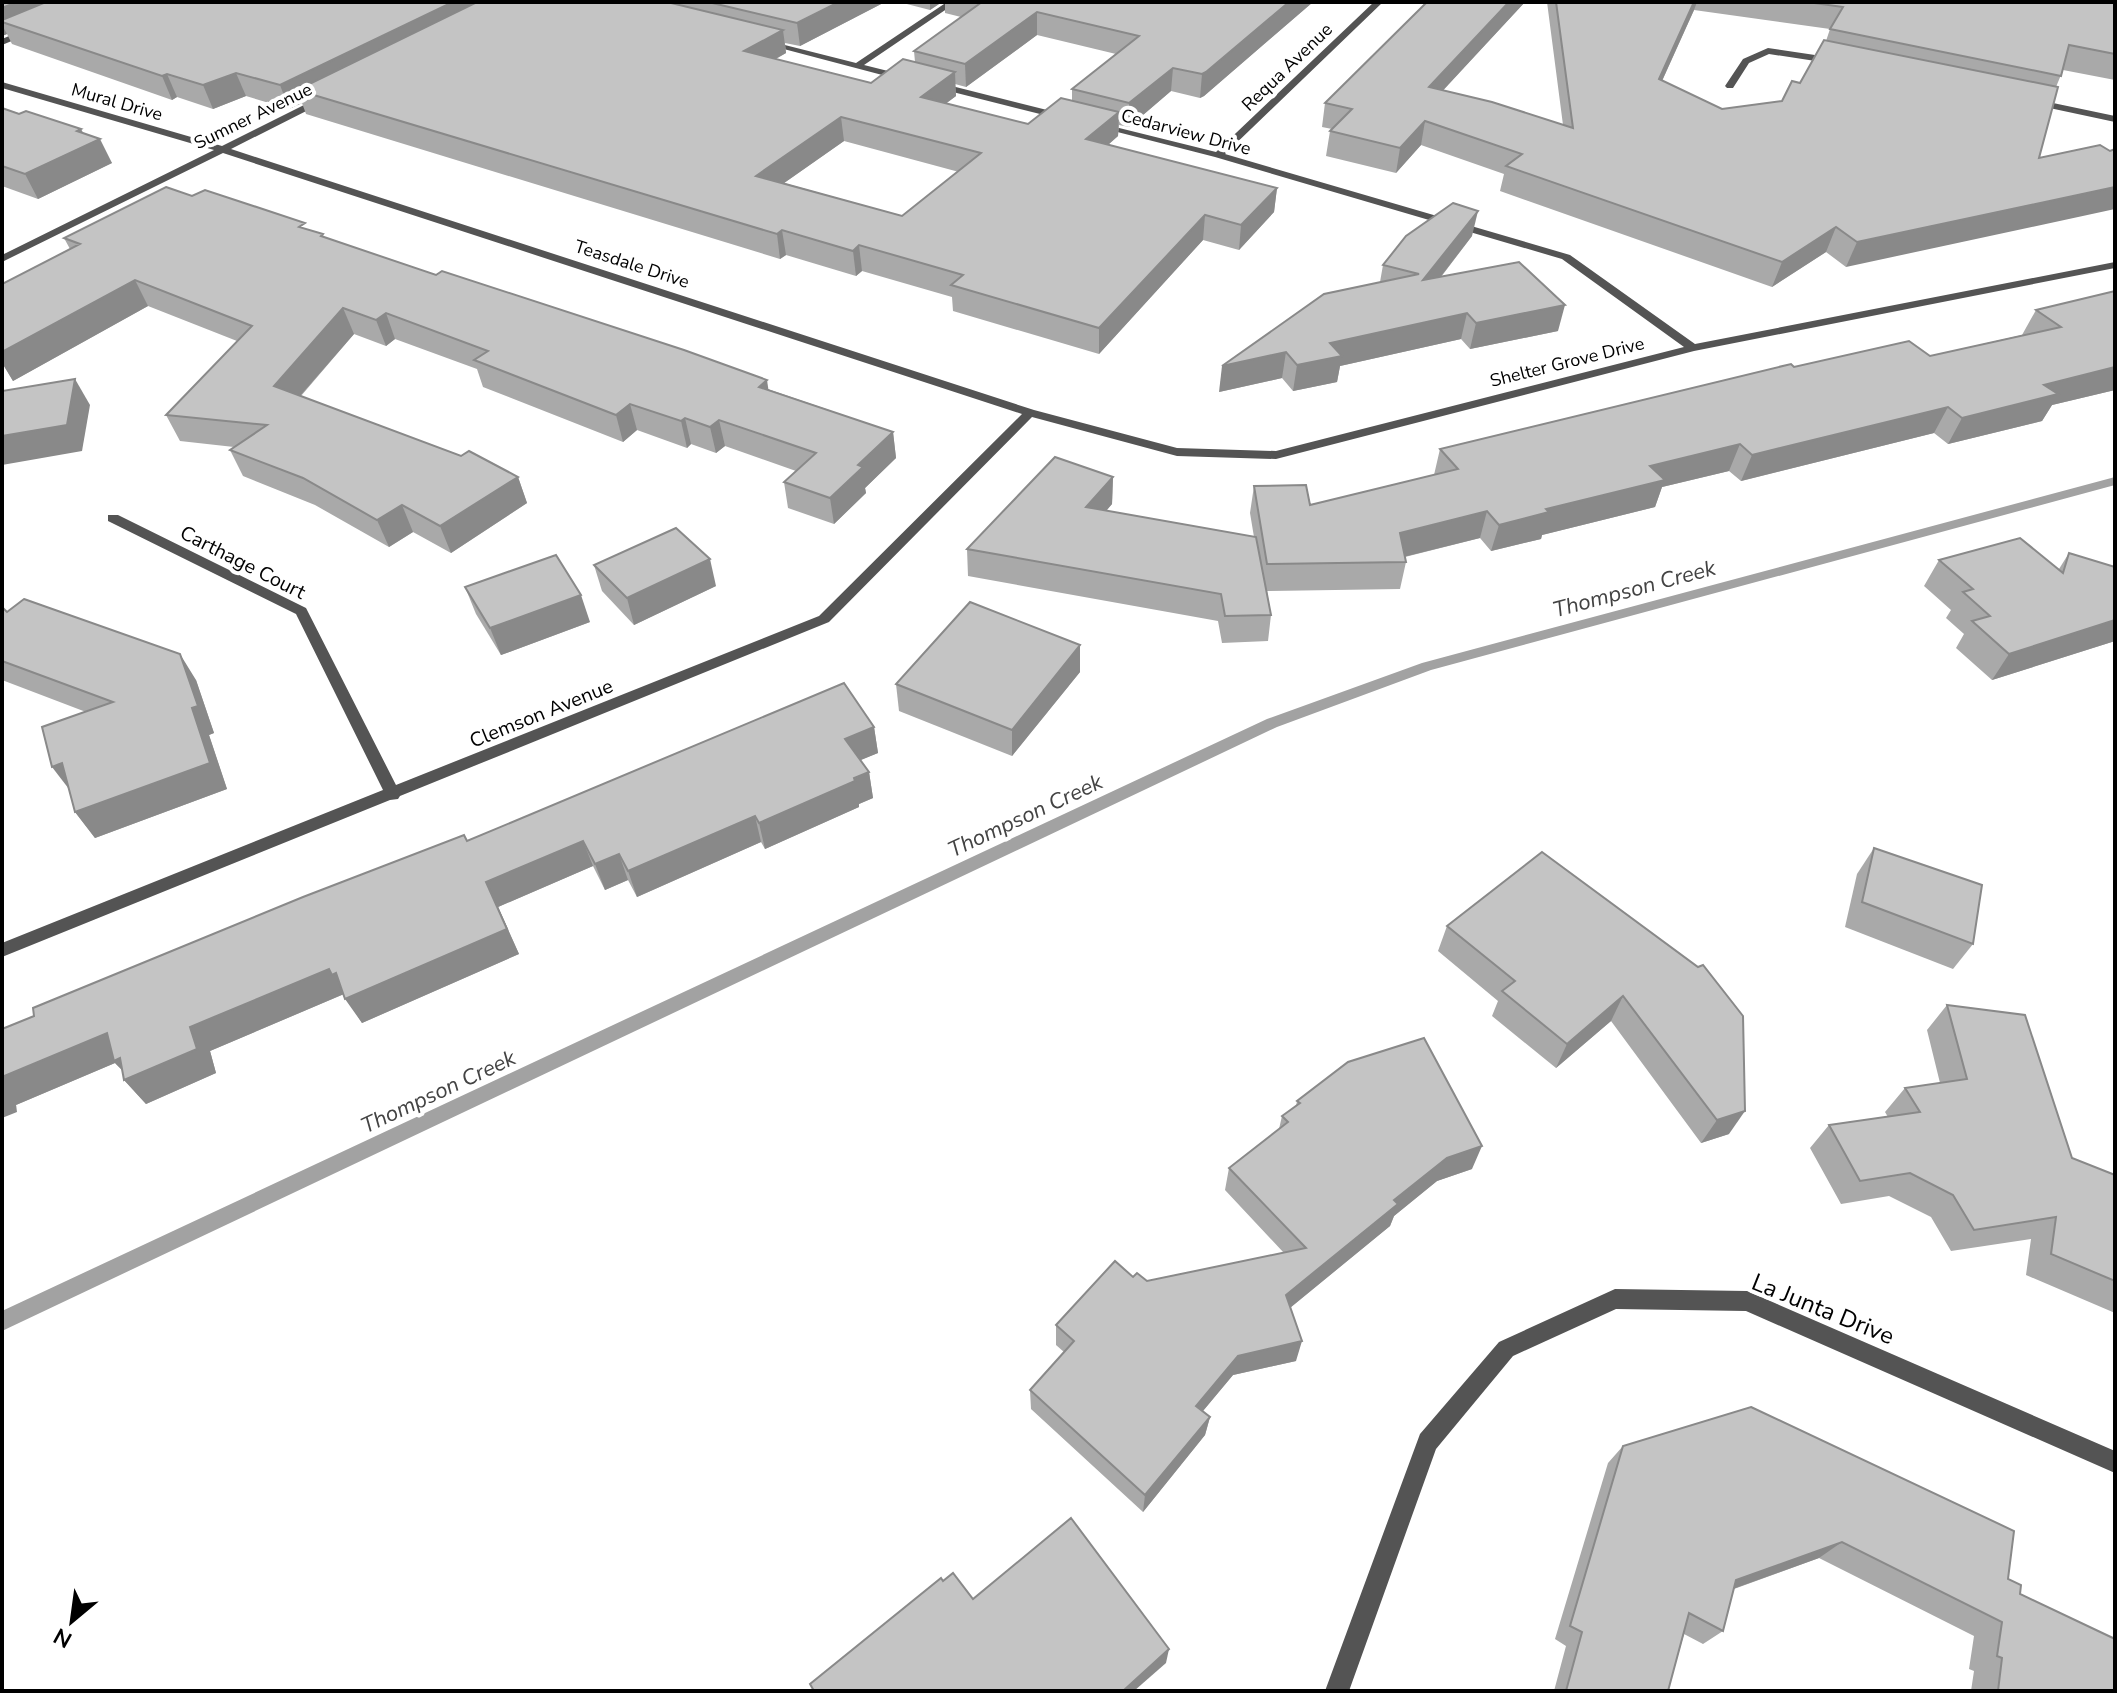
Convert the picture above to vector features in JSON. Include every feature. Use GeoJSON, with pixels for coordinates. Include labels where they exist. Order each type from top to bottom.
{"type":"FeatureCollection","features":[{"type":"Feature","properties":{"kind":"street"},"geometry":{"type":"LineString","coordinates":[[857,66],[953,2]]}},
{"type":"Feature","properties":{"kind":"street","name":"Requa Avenue"},"geometry":{"type":"LineString","coordinates":[[1218,155],[1379,2]]}},
{"type":"Feature","properties":{"kind":"street"},"geometry":{"type":"LineString","coordinates":[[2,42],[44,25]]}},
{"type":"Feature","properties":{"kind":"street","name":"Cedarview Drive"},"geometry":{"type":"LineString","coordinates":[[750,39],[1218,155],[1566,257],[1693,348]]}},
{"type":"Feature","properties":{"kind":"street"},"geometry":{"type":"LineString","coordinates":[[1730,86],[1746,61],[1768,51],[1850,64]]}},
{"type":"Feature","properties":{"kind":"street","name":"Mural Drive"},"geometry":{"type":"LineString","coordinates":[[2,85],[222,149]]}},
{"type":"Feature","properties":{"kind":"street","name":"Sumner Avenue"},"geometry":{"type":"LineString","coordinates":[[2,259],[335,93]]}},
{"type":"Feature","properties":{"kind":"street"},"geometry":{"type":"LineString","coordinates":[[2021,99],[2115,119]]}},
{"type":"Feature","properties":{"kind":"street","name":"Teasdale Drive"},"geometry":{"type":"LineString","coordinates":[[222,149],[1030,413]]}},
{"type":"Feature","properties":{"kind":"street","name":"Shelter Grove Drive"},"geometry":{"type":"LineString","coordinates":[[1030,413],[1177,452],[1276,455],[1693,348],[2115,265]]}},
{"type":"Feature","properties":{"kind":"street","name":"Clemson Avenue"},"geometry":{"type":"LineString","coordinates":[[2,950],[824,619],[1030,413]]}},
{"type":"Feature","properties":{"kind":"street","name":"Carthage Court"},"geometry":{"type":"LineString","coordinates":[[113,518],[301,611],[393,795]]}},
{"type":"Feature","properties":{"kind":"street","name":"La Junta Drive"},"geometry":{"type":"LineString","coordinates":[[1337,1691],[1428,1442],[1506,1349],[1615,1299],[1747,1301],[2115,1462]]}},
{"type":"Feature","properties":{"kind":"building"},"geometry":{"type":"Polygon","coordinates":[[[2,2],[17,2],[2,8],[2,2]]]}},
{"type":"Feature","properties":{"kind":"building"},"geometry":{"type":"Polygon","coordinates":[[[46,2],[453,2],[280,85],[236,73],[203,85],[167,74],[162,76],[2,22],[46,2]]]}},
{"type":"Feature","properties":{"kind":"building"},"geometry":{"type":"Polygon","coordinates":[[[477,2],[667,2],[783,30],[744,51],[871,83],[903,59],[955,72],[921,97],[1028,124],[1061,98],[1119,112],[1086,139],[1277,188],[1241,225],[1205,215],[1099,328],[951,285],[963,275],[859,245],[853,251],[782,230],[777,234],[297,90],[477,2]],[[841,117],[756,176],[902,216],[981,153],[841,117]]]}},
{"type":"Feature","properties":{"kind":"building"},"geometry":{"type":"Polygon","coordinates":[[[708,2],[839,2],[797,23],[708,2]]]}},
{"type":"Feature","properties":{"kind":"building"},"geometry":{"type":"Polygon","coordinates":[[[982,2],[1289,2],[1206,72],[1202,74],[1173,68],[1129,103],[1072,89],[1139,36],[1037,12],[965,64],[914,51],[982,2]]]}},
{"type":"Feature","properties":{"kind":"building"},"geometry":{"type":"Polygon","coordinates":[[[1427,2],[1509,2],[1429,87],[1492,102],[1573,128],[1556,2],[1694,2],[1659,79],[1722,109],[1782,101],[1792,81],[1800,83],[1824,40],[2058,87],[2039,158],[2100,145],[2110,151],[2115,149],[2115,187],[1857,242],[1836,227],[1782,262],[1506,166],[1522,154],[1425,121],[1400,148],[1330,131],[1352,109],[1325,103],[1427,2]]]}},
{"type":"Feature","properties":{"kind":"building"},"geometry":{"type":"Polygon","coordinates":[[[1807,2],[2115,2],[2115,54],[2069,45],[2061,76],[1830,29],[1843,7],[1807,2]]]}},
{"type":"Feature","properties":{"kind":"building"},"geometry":{"type":"Polygon","coordinates":[[[2,108],[19,114],[26,111],[81,129],[77,131],[100,139],[25,174],[2,166],[2,108]]]}},
{"type":"Feature","properties":{"kind":"building"},"geometry":{"type":"Polygon","coordinates":[[[166,187],[192,196],[205,190],[305,223],[299,227],[436,275],[442,271],[684,350],[767,380],[759,387],[893,432],[858,465],[863,467],[830,498],[784,482],[816,453],[719,420],[710,427],[630,404],[616,415],[474,360],[488,351],[386,313],[376,320],[343,308],[274,386],[461,456],[469,451],[518,477],[440,526],[402,505],[377,520],[303,478],[230,450],[267,425],[166,415],[252,326],[135,280],[2,352],[2,284],[80,244],[64,238],[166,187]]]}},
{"type":"Feature","properties":{"kind":"building"},"geometry":{"type":"Polygon","coordinates":[[[1453,203],[1478,211],[1423,280],[1519,262],[1565,305],[1476,323],[1467,313],[1330,343],[1342,356],[1297,365],[1286,352],[1222,366],[1324,294],[1419,274],[1383,265],[1406,236],[1453,203]]]}},
{"type":"Feature","properties":{"kind":"building"},"geometry":{"type":"Polygon","coordinates":[[[2115,291],[2115,367],[2044,385],[2058,394],[1962,418],[1948,407],[1752,455],[1740,444],[1650,466],[1665,480],[1546,509],[1549,512],[1499,525],[1487,511],[1400,533],[1406,562],[1267,564],[1254,486],[1306,485],[1310,505],[1458,469],[1440,449],[1791,364],[1794,367],[1909,341],[1930,356],[2061,327],[2036,310],[2115,291]]]}},
{"type":"Feature","properties":{"kind":"building"},"geometry":{"type":"Polygon","coordinates":[[[75,379],[67,425],[2,436],[2,391],[75,379]]]}},
{"type":"Feature","properties":{"kind":"building"},"geometry":{"type":"Polygon","coordinates":[[[1055,457],[1113,477],[1086,507],[1256,537],[1271,615],[1225,616],[1221,594],[967,549],[1055,457]]]}},
{"type":"Feature","properties":{"kind":"building"},"geometry":{"type":"Polygon","coordinates":[[[676,528],[710,559],[627,598],[594,565],[676,528]]]}},
{"type":"Feature","properties":{"kind":"building"},"geometry":{"type":"Polygon","coordinates":[[[2020,538],[2063,573],[2069,553],[2115,567],[2115,620],[2009,654],[1972,621],[1990,616],[1963,592],[1973,589],[1939,560],[2020,538]]]}},
{"type":"Feature","properties":{"kind":"building"},"geometry":{"type":"Polygon","coordinates":[[[556,555],[581,595],[490,628],[465,587],[556,555]]]}},
{"type":"Feature","properties":{"kind":"building"},"geometry":{"type":"Polygon","coordinates":[[[24,599],[180,654],[198,706],[192,708],[210,763],[75,812],[62,763],[52,767],[42,727],[113,702],[2,661],[2,607],[7,612],[24,599]]]}},
{"type":"Feature","properties":{"kind":"building"},"geometry":{"type":"Polygon","coordinates":[[[970,602],[1080,645],[1012,730],[896,684],[970,602]]]}},
{"type":"Feature","properties":{"kind":"building"},"geometry":{"type":"Polygon","coordinates":[[[844,683],[874,727],[845,739],[869,772],[854,778],[855,781],[759,823],[755,816],[628,871],[619,854],[595,864],[583,841],[486,882],[507,929],[345,999],[336,973],[332,975],[329,969],[190,1027],[197,1049],[124,1080],[120,1058],[114,1061],[107,1033],[2,1077],[2,1029],[34,1016],[33,1008],[303,897],[464,835],[467,841],[844,683]]]}},
{"type":"Feature","properties":{"kind":"building"},"geometry":{"type":"Polygon","coordinates":[[[1874,848],[1982,885],[1973,944],[1862,902],[1874,848]]]}},
{"type":"Feature","properties":{"kind":"building"},"geometry":{"type":"Polygon","coordinates":[[[1542,852],[1698,967],[1703,965],[1743,1016],[1745,1111],[1717,1120],[1623,996],[1567,1044],[1502,991],[1515,981],[1447,926],[1542,852]]]}},
{"type":"Feature","properties":{"kind":"building"},"geometry":{"type":"Polygon","coordinates":[[[1947,1005],[2025,1015],[2072,1158],[2115,1175],[2115,1281],[2051,1254],[2056,1217],[1974,1230],[1953,1195],[1910,1173],[1860,1181],[1829,1125],[1920,1112],[1905,1088],[1967,1079],[1947,1005]]]}},
{"type":"Feature","properties":{"kind":"building"},"geometry":{"type":"Polygon","coordinates":[[[1424,1038],[1482,1146],[1447,1158],[1394,1200],[1398,1204],[1286,1295],[1302,1341],[1238,1356],[1196,1406],[1210,1417],[1145,1495],[1030,1390],[1074,1341],[1056,1325],[1115,1261],[1133,1277],[1137,1273],[1147,1281],[1306,1248],[1229,1168],[1288,1122],[1282,1116],[1300,1103],[1297,1101],[1348,1062],[1424,1038]]]}},
{"type":"Feature","properties":{"kind":"building"},"geometry":{"type":"Polygon","coordinates":[[[1751,1407],[2014,1531],[2008,1579],[2021,1585],[2020,1594],[2115,1639],[2115,1691],[1998,1691],[2002,1658],[1997,1656],[2002,1622],[1842,1542],[1736,1580],[1723,1631],[1689,1613],[1668,1691],[1566,1691],[1582,1632],[1570,1626],[1623,1446],[1751,1407]]]}},
{"type":"Feature","properties":{"kind":"building"},"geometry":{"type":"Polygon","coordinates":[[[1071,1518],[1169,1649],[1123,1691],[814,1691],[810,1684],[941,1578],[943,1581],[953,1573],[973,1599],[1071,1518]]]}},
{"type":"Feature","properties":{"kind":"waterway","name":"Thompson Creek"},"geometry":{"type":"LineString","coordinates":[[2,1321],[1272,723],[1427,666],[2115,481]]}}]}
